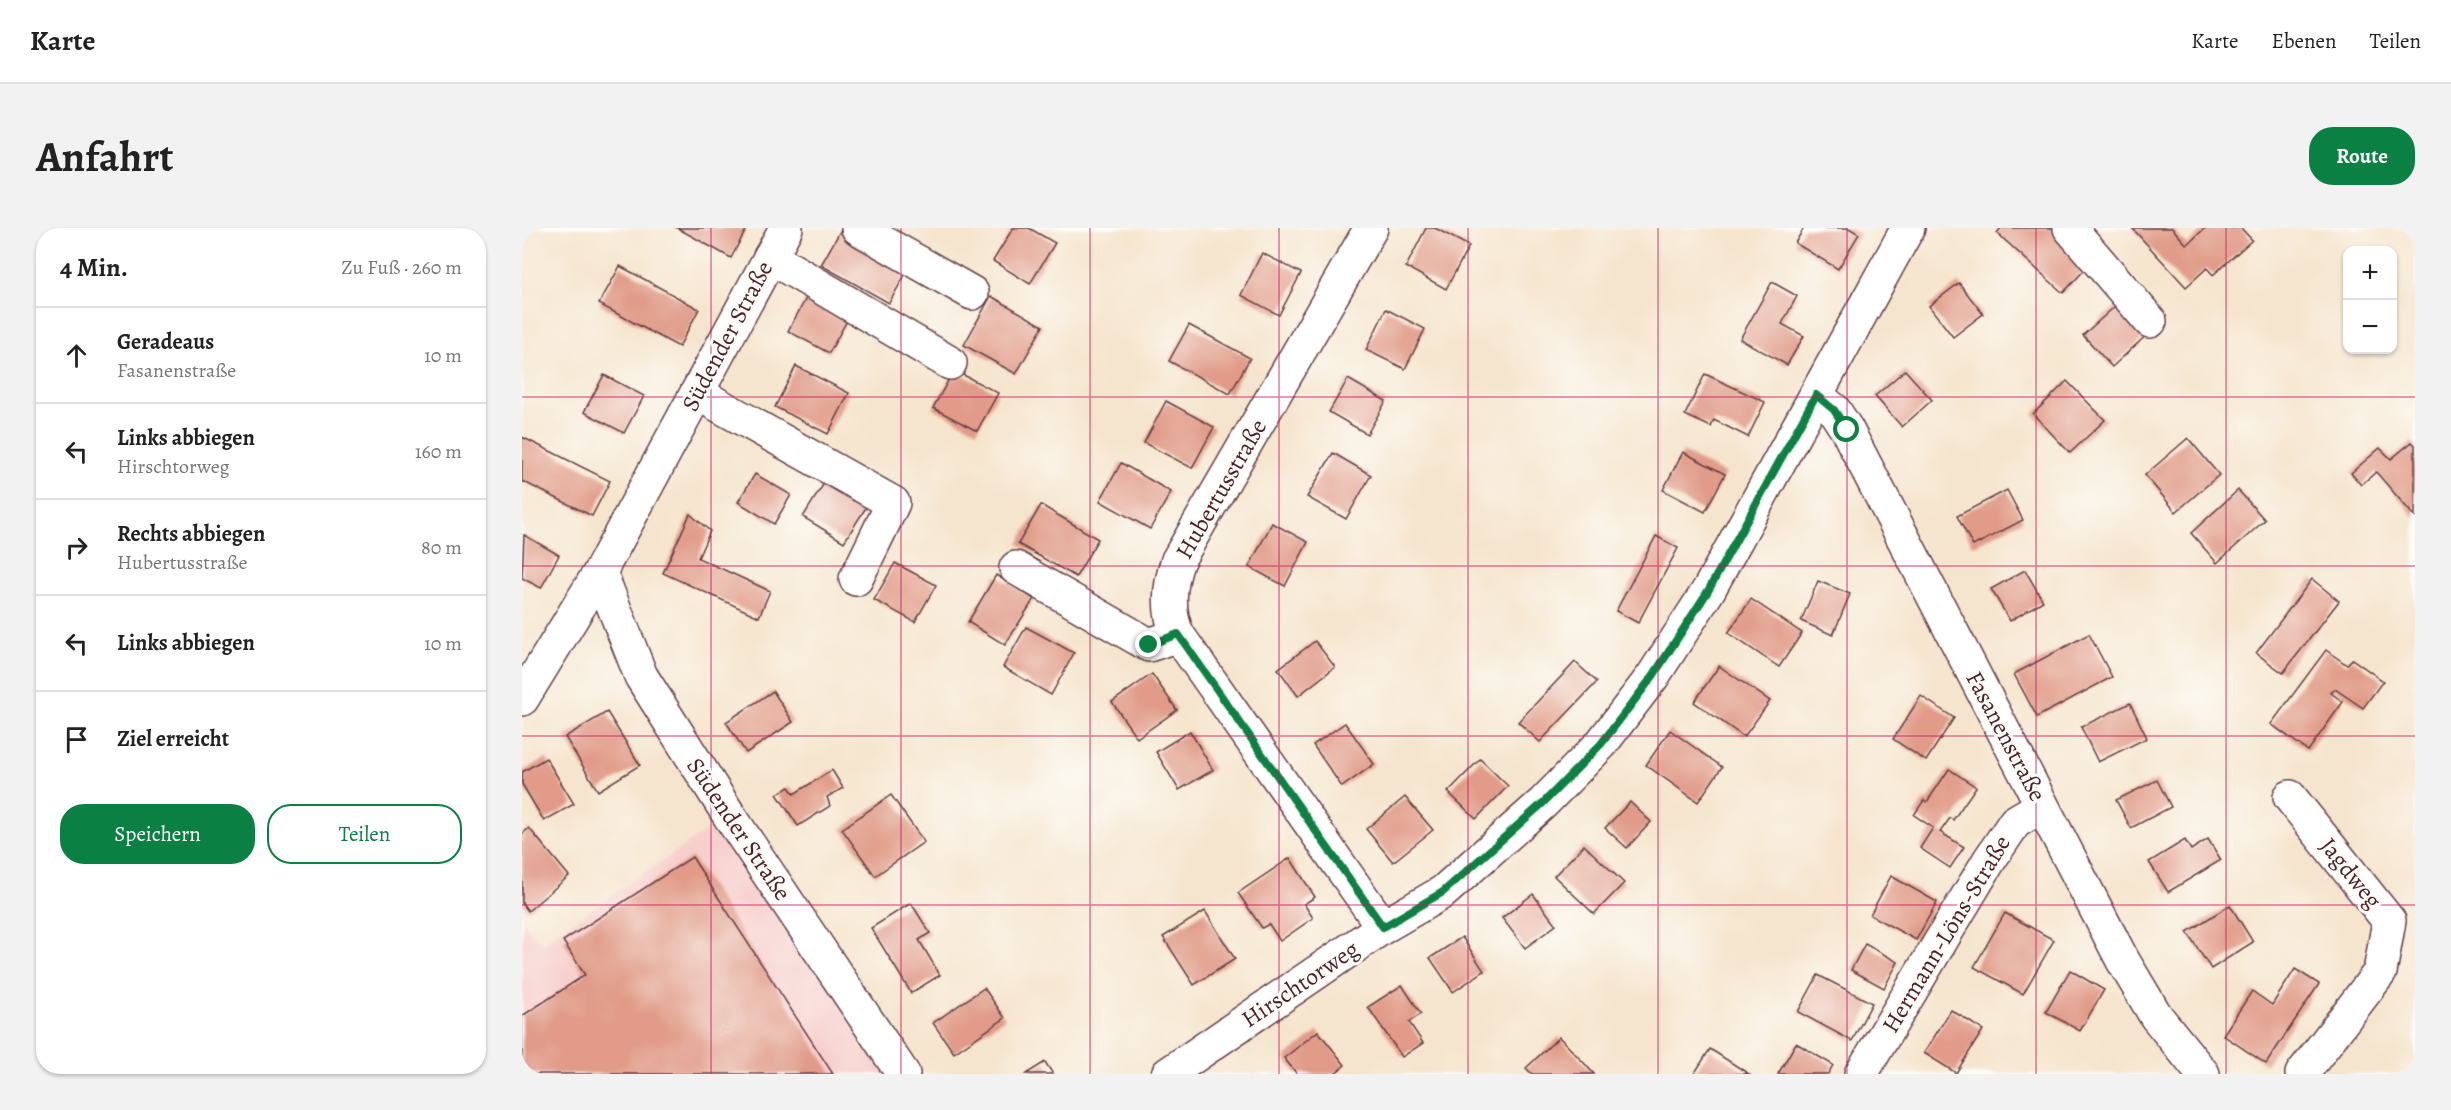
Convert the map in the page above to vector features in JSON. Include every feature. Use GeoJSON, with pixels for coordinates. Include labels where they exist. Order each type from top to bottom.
{"type":"FeatureCollection","features":[{"type":"Feature","properties":{"kind":"street","name":"Südender Straße"},"geometry":{"type":"LineString","coordinates":[[522,699],[600,572],[786,228]]}},
{"type":"Feature","properties":{"kind":"street"},"geometry":{"type":"LineString","coordinates":[[858,228],[972,292]]}},
{"type":"Feature","properties":{"kind":"street","name":"Hubertusstraße"},"geometry":{"type":"LineString","coordinates":[[1371,228],[1178,560],[1172,578],[1170,611],[1178,634],[1383,927]]}},
{"type":"Feature","properties":{"kind":"street","name":"Hirschtorweg"},"geometry":{"type":"LineString","coordinates":[[1168,1074],[1383,927],[1443,892],[1543,803],[1601,744],[1653,676],[1708,591],[1908,228]]}},
{"type":"Feature","properties":{"kind":"street"},"geometry":{"type":"LineString","coordinates":[[2070,228],[2150,321]]}},
{"type":"Feature","properties":{"kind":"street"},"geometry":{"type":"LineString","coordinates":[[770,257],[950,363]]}},
{"type":"Feature","properties":{"kind":"street"},"geometry":{"type":"LineString","coordinates":[[697,393],[893,503],[856,579]]}},
{"type":"Feature","properties":{"kind":"street","name":"Fasanenstraße"},"geometry":{"type":"LineString","coordinates":[[1816,395],[1834,410],[1847,430],[2122,959],[2156,1016],[2204,1074]]}},
{"type":"Feature","properties":{"kind":"street"},"geometry":{"type":"LineString","coordinates":[[1016,568],[1149,645],[1178,634]]}},
{"type":"Feature","properties":{"kind":"street","name":"Südender Straße"},"geometry":{"type":"LineString","coordinates":[[600,572],[641,676],[729,815],[903,1074]]}},
{"type":"Feature","properties":{"kind":"street","name":"Jagdweg"},"geometry":{"type":"LineString","coordinates":[[2290,797],[2389,921],[2380,972],[2302,1074]]}},
{"type":"Feature","properties":{"kind":"street","name":"Hermann-Löns-Straße"},"geometry":{"type":"LineString","coordinates":[[1861,1074],[1989,859],[2015,822],[2042,806]]}},
{"type":"Feature","properties":{"kind":"shaded area"},"geometry":{"type":"Polygon","coordinates":[[[729,815],[903,1074],[522,1074],[522,920],[541,944],[729,815]]]}},
{"type":"Feature","properties":{"kind":"building"},"geometry":{"type":"Polygon","coordinates":[[[677,228],[747,228],[731,258],[677,228]]]}},
{"type":"Feature","properties":{"kind":"building"},"geometry":{"type":"Polygon","coordinates":[[[842,228],[910,266],[889,303],[821,265],[842,228]]]}},
{"type":"Feature","properties":{"kind":"building"},"geometry":{"type":"Polygon","coordinates":[[[1013,228],[1029,228],[1055,243],[1030,284],[993,261],[1013,228]]]}},
{"type":"Feature","properties":{"kind":"building"},"geometry":{"type":"Polygon","coordinates":[[[1426,228],[1435,228],[1469,246],[1446,289],[1406,267],[1426,228]]]}},
{"type":"Feature","properties":{"kind":"building"},"geometry":{"type":"Polygon","coordinates":[[[1804,228],[1849,228],[1859,234],[1838,269],[1795,243],[1804,228]]]}},
{"type":"Feature","properties":{"kind":"building"},"geometry":{"type":"Polygon","coordinates":[[[2001,228],[2053,228],[2091,263],[2063,293],[1997,233],[2001,228]]]}},
{"type":"Feature","properties":{"kind":"building"},"geometry":{"type":"Polygon","coordinates":[[[2132,228],[2172,228],[2187,245],[2205,228],[2241,228],[2252,240],[2213,275],[2207,268],[2186,287],[2132,228]]]}},
{"type":"Feature","properties":{"kind":"building"},"geometry":{"type":"Polygon","coordinates":[[[1262,253],[1301,273],[1279,315],[1241,295],[1262,253]]]}},
{"type":"Feature","properties":{"kind":"building"},"geometry":{"type":"Polygon","coordinates":[[[620,266],[699,309],[679,347],[599,304],[620,266]]]}},
{"type":"Feature","properties":{"kind":"building"},"geometry":{"type":"Polygon","coordinates":[[[1772,282],[1797,296],[1782,324],[1804,336],[1787,365],[1740,339],[1772,282]]]}},
{"type":"Feature","properties":{"kind":"building"},"geometry":{"type":"Polygon","coordinates":[[[1959,283],[1983,314],[1953,337],[1929,306],[1959,283]]]}},
{"type":"Feature","properties":{"kind":"building"},"geometry":{"type":"Polygon","coordinates":[[[808,295],[849,317],[829,353],[788,331],[808,295]]]}},
{"type":"Feature","properties":{"kind":"building"},"geometry":{"type":"Polygon","coordinates":[[[991,296],[1043,326],[1016,374],[964,345],[991,296]]]}},
{"type":"Feature","properties":{"kind":"building"},"geometry":{"type":"Polygon","coordinates":[[[2122,300],[2151,331],[2112,367],[2083,335],[2122,300]]]}},
{"type":"Feature","properties":{"kind":"building"},"geometry":{"type":"Polygon","coordinates":[[[1386,309],[1425,329],[1405,369],[1366,350],[1386,309]]]}},
{"type":"Feature","properties":{"kind":"building"},"geometry":{"type":"Polygon","coordinates":[[[1189,325],[1250,358],[1230,394],[1169,361],[1189,325]]]}},
{"type":"Feature","properties":{"kind":"building"},"geometry":{"type":"Polygon","coordinates":[[[796,366],[849,393],[828,434],[775,407],[796,366]]]}},
{"type":"Feature","properties":{"kind":"building"},"geometry":{"type":"Polygon","coordinates":[[[954,370],[998,393],[977,431],[933,408],[954,370]]]}},
{"type":"Feature","properties":{"kind":"building"},"geometry":{"type":"Polygon","coordinates":[[[1905,370],[1932,400],[1902,427],[1875,396],[1905,370]]]}},
{"type":"Feature","properties":{"kind":"building"},"geometry":{"type":"Polygon","coordinates":[[[1705,374],[1765,402],[1748,437],[1714,420],[1711,427],[1685,415],[1705,374]]]}},
{"type":"Feature","properties":{"kind":"building"},"geometry":{"type":"Polygon","coordinates":[[[604,375],[644,396],[624,433],[584,412],[604,375]]]}},
{"type":"Feature","properties":{"kind":"building"},"geometry":{"type":"Polygon","coordinates":[[[1348,379],[1386,401],[1367,434],[1329,412],[1348,379]]]}},
{"type":"Feature","properties":{"kind":"building"},"geometry":{"type":"Polygon","coordinates":[[[2067,381],[2105,420],[2070,453],[2033,414],[2067,381]]]}},
{"type":"Feature","properties":{"kind":"building"},"geometry":{"type":"Polygon","coordinates":[[[1166,401],[1214,427],[1192,468],[1144,443],[1166,401]]]}},
{"type":"Feature","properties":{"kind":"building"},"geometry":{"type":"Polygon","coordinates":[[[522,437],[610,481],[592,516],[522,481],[522,437]]]}},
{"type":"Feature","properties":{"kind":"building"},"geometry":{"type":"Polygon","coordinates":[[[2188,438],[2219,475],[2176,512],[2145,475],[2188,438]]]}},
{"type":"Feature","properties":{"kind":"building"},"geometry":{"type":"Polygon","coordinates":[[[2412,442],[2415,445],[2415,517],[2376,472],[2361,485],[2351,473],[2380,448],[2391,459],[2412,442]]]}},
{"type":"Feature","properties":{"kind":"building"},"geometry":{"type":"Polygon","coordinates":[[[1683,452],[1725,474],[1705,512],[1663,490],[1683,452]]]}},
{"type":"Feature","properties":{"kind":"building"},"geometry":{"type":"Polygon","coordinates":[[[1333,453],[1371,475],[1346,519],[1307,497],[1333,453]]]}},
{"type":"Feature","properties":{"kind":"building"},"geometry":{"type":"Polygon","coordinates":[[[1121,463],[1171,492],[1150,529],[1100,501],[1121,463]]]}},
{"type":"Feature","properties":{"kind":"building"},"geometry":{"type":"Polygon","coordinates":[[[755,474],[791,495],[774,524],[738,502],[755,474]]]}},
{"type":"Feature","properties":{"kind":"building"},"geometry":{"type":"Polygon","coordinates":[[[826,480],[867,506],[844,542],[803,517],[826,480]]]}},
{"type":"Feature","properties":{"kind":"building"},"geometry":{"type":"Polygon","coordinates":[[[2007,490],[2023,520],[1973,546],[1957,516],[2007,490]]]}},
{"type":"Feature","properties":{"kind":"building"},"geometry":{"type":"Polygon","coordinates":[[[2238,490],[2265,520],[2217,563],[2191,533],[2238,490]]]}},
{"type":"Feature","properties":{"kind":"building"},"geometry":{"type":"Polygon","coordinates":[[[1041,505],[1098,539],[1076,577],[1018,544],[1041,505]]]}},
{"type":"Feature","properties":{"kind":"building"},"geometry":{"type":"Polygon","coordinates":[[[690,514],[710,531],[698,558],[770,591],[759,617],[663,573],[690,514]]]}},
{"type":"Feature","properties":{"kind":"building"},"geometry":{"type":"Polygon","coordinates":[[[1272,523],[1308,542],[1285,586],[1249,567],[1272,523]]]}},
{"type":"Feature","properties":{"kind":"building"},"geometry":{"type":"Polygon","coordinates":[[[524,535],[559,555],[541,588],[522,578],[524,535]]]}},
{"type":"Feature","properties":{"kind":"building"},"geometry":{"type":"Polygon","coordinates":[[[1656,536],[1678,548],[1638,623],[1616,611],[1656,536]]]}},
{"type":"Feature","properties":{"kind":"building"},"geometry":{"type":"Polygon","coordinates":[[[895,563],[936,585],[915,622],[874,600],[895,563]]]}},
{"type":"Feature","properties":{"kind":"building"},"geometry":{"type":"Polygon","coordinates":[[[2025,570],[2043,601],[2010,621],[1991,589],[2025,570]]]}},
{"type":"Feature","properties":{"kind":"building"},"geometry":{"type":"Polygon","coordinates":[[[996,575],[1034,599],[1005,645],[968,622],[996,575]]]}},
{"type":"Feature","properties":{"kind":"building"},"geometry":{"type":"Polygon","coordinates":[[[2312,579],[2339,601],[2283,673],[2256,653],[2312,579]]]}},
{"type":"Feature","properties":{"kind":"building"},"geometry":{"type":"Polygon","coordinates":[[[1818,581],[1850,594],[1833,635],[1801,621],[1818,581]]]}},
{"type":"Feature","properties":{"kind":"building"},"geometry":{"type":"Polygon","coordinates":[[[1751,599],[1802,633],[1779,667],[1728,633],[1751,599]]]}},
{"type":"Feature","properties":{"kind":"building"},"geometry":{"type":"Polygon","coordinates":[[[1026,627],[1074,653],[1051,695],[1003,667],[1026,627]]]}},
{"type":"Feature","properties":{"kind":"building"},"geometry":{"type":"Polygon","coordinates":[[[2089,634],[2112,677],[2037,717],[2014,674],[2089,634]]]}},
{"type":"Feature","properties":{"kind":"building"},"geometry":{"type":"Polygon","coordinates":[[[1315,641],[1335,667],[1298,696],[1278,669],[1315,641]]]}},
{"type":"Feature","properties":{"kind":"building"},"geometry":{"type":"Polygon","coordinates":[[[2326,650],[2347,665],[2352,659],[2383,681],[2363,708],[2335,689],[2331,693],[2343,702],[2308,751],[2271,724],[2326,650]]]}},
{"type":"Feature","properties":{"kind":"building"},"geometry":{"type":"Polygon","coordinates":[[[1575,662],[1597,682],[1540,742],[1518,722],[1575,662]]]}},
{"type":"Feature","properties":{"kind":"building"},"geometry":{"type":"Polygon","coordinates":[[[1719,666],[1770,701],[1744,737],[1694,702],[1719,666]]]}},
{"type":"Feature","properties":{"kind":"building"},"geometry":{"type":"Polygon","coordinates":[[[1152,674],[1177,710],[1137,738],[1112,702],[1152,674]]]}},
{"type":"Feature","properties":{"kind":"building"},"geometry":{"type":"Polygon","coordinates":[[[773,691],[793,722],[746,753],[726,722],[773,691]]]}},
{"type":"Feature","properties":{"kind":"building"},"geometry":{"type":"Polygon","coordinates":[[[1921,696],[1954,718],[1926,761],[1893,739],[1921,696]]]}},
{"type":"Feature","properties":{"kind":"building"},"geometry":{"type":"Polygon","coordinates":[[[2130,703],[2147,738],[2098,762],[2081,727],[2130,703]]]}},
{"type":"Feature","properties":{"kind":"building"},"geometry":{"type":"Polygon","coordinates":[[[607,712],[640,765],[598,791],[565,737],[607,712]]]}},
{"type":"Feature","properties":{"kind":"building"},"geometry":{"type":"Polygon","coordinates":[[[1345,723],[1374,764],[1342,787],[1313,745],[1345,723]]]}},
{"type":"Feature","properties":{"kind":"building"},"geometry":{"type":"Polygon","coordinates":[[[1670,730],[1722,767],[1698,802],[1646,765],[1670,730]]]}},
{"type":"Feature","properties":{"kind":"building"},"geometry":{"type":"Polygon","coordinates":[[[1190,731],[1213,770],[1179,790],[1156,752],[1190,731]]]}},
{"type":"Feature","properties":{"kind":"building"},"geometry":{"type":"Polygon","coordinates":[[[546,758],[574,804],[544,821],[522,784],[522,772],[546,758]]]}},
{"type":"Feature","properties":{"kind":"building"},"geometry":{"type":"Polygon","coordinates":[[[1480,759],[1508,786],[1476,819],[1448,792],[1480,759]]]}},
{"type":"Feature","properties":{"kind":"building"},"geometry":{"type":"Polygon","coordinates":[[[1949,769],[1976,787],[1953,820],[1950,818],[1940,832],[1964,847],[1950,868],[1920,848],[1933,828],[1914,815],[1924,800],[1927,802],[1949,769]]]}},
{"type":"Feature","properties":{"kind":"building"},"geometry":{"type":"Polygon","coordinates":[[[832,770],[843,788],[827,797],[830,806],[798,826],[777,794],[789,787],[794,794],[832,770]]]}},
{"type":"Feature","properties":{"kind":"building"},"geometry":{"type":"Polygon","coordinates":[[[2157,780],[2171,807],[2131,828],[2116,800],[2157,780]]]}},
{"type":"Feature","properties":{"kind":"building"},"geometry":{"type":"Polygon","coordinates":[[[891,795],[924,842],[875,876],[842,829],[891,795]]]}},
{"type":"Feature","properties":{"kind":"building"},"geometry":{"type":"Polygon","coordinates":[[[1405,797],[1433,830],[1393,862],[1366,829],[1405,797]]]}},
{"type":"Feature","properties":{"kind":"building"},"geometry":{"type":"Polygon","coordinates":[[[1630,802],[1651,822],[1627,848],[1605,828],[1630,802]]]}},
{"type":"Feature","properties":{"kind":"building"},"geometry":{"type":"Polygon","coordinates":[[[529,828],[569,876],[528,911],[522,903],[522,834],[529,828]]]}},
{"type":"Feature","properties":{"kind":"building"},"geometry":{"type":"Polygon","coordinates":[[[2208,839],[2221,860],[2168,892],[2149,862],[2185,840],[2191,850],[2208,839]]]}},
{"type":"Feature","properties":{"kind":"building"},"geometry":{"type":"Polygon","coordinates":[[[1584,845],[1624,883],[1594,914],[1554,876],[1584,845]]]}},
{"type":"Feature","properties":{"kind":"building"},"geometry":{"type":"Polygon","coordinates":[[[692,857],[833,1074],[522,1074],[522,1016],[585,975],[563,941],[692,857]]]}},
{"type":"Feature","properties":{"kind":"building"},"geometry":{"type":"Polygon","coordinates":[[[1290,858],[1315,897],[1304,904],[1313,918],[1280,941],[1269,924],[1262,928],[1238,893],[1290,858]]]}},
{"type":"Feature","properties":{"kind":"building"},"geometry":{"type":"Polygon","coordinates":[[[1891,876],[1937,902],[1916,940],[1870,915],[1891,876]]]}},
{"type":"Feature","properties":{"kind":"building"},"geometry":{"type":"Polygon","coordinates":[[[1533,894],[1556,925],[1525,948],[1502,918],[1533,894]]]}},
{"type":"Feature","properties":{"kind":"building"},"geometry":{"type":"Polygon","coordinates":[[[911,903],[930,933],[919,940],[940,975],[911,993],[871,928],[911,903]]]}},
{"type":"Feature","properties":{"kind":"building"},"geometry":{"type":"Polygon","coordinates":[[[2230,905],[2253,942],[2211,969],[2187,932],[2230,905]]]}},
{"type":"Feature","properties":{"kind":"building"},"geometry":{"type":"Polygon","coordinates":[[[1205,911],[1235,959],[1194,985],[1163,937],[1205,911]]]}},
{"type":"Feature","properties":{"kind":"building"},"geometry":{"type":"Polygon","coordinates":[[[2005,913],[2054,940],[2023,994],[1974,967],[2005,913]]]}},
{"type":"Feature","properties":{"kind":"building"},"geometry":{"type":"Polygon","coordinates":[[[1462,937],[1484,971],[1453,992],[1430,958],[1462,937]]]}},
{"type":"Feature","properties":{"kind":"building"},"geometry":{"type":"Polygon","coordinates":[[[1865,944],[1898,962],[1884,988],[1851,970],[1865,944]]]}},
{"type":"Feature","properties":{"kind":"building"},"geometry":{"type":"Polygon","coordinates":[[[2295,969],[2319,984],[2266,1064],[2223,1035],[2252,991],[2272,1005],[2295,969]]]}},
{"type":"Feature","properties":{"kind":"building"},"geometry":{"type":"Polygon","coordinates":[[[2070,970],[2104,990],[2080,1031],[2046,1012],[2070,970]]]}},
{"type":"Feature","properties":{"kind":"building"},"geometry":{"type":"Polygon","coordinates":[[[1818,975],[1872,1003],[1852,1041],[1798,1012],[1818,975]]]}},
{"type":"Feature","properties":{"kind":"building"},"geometry":{"type":"Polygon","coordinates":[[[1402,985],[1421,1014],[1409,1022],[1423,1043],[1402,1057],[1368,1007],[1402,985]]]}},
{"type":"Feature","properties":{"kind":"building"},"geometry":{"type":"Polygon","coordinates":[[[984,988],[1005,1018],[954,1053],[933,1023],[984,988]]]}},
{"type":"Feature","properties":{"kind":"building"},"geometry":{"type":"Polygon","coordinates":[[[1951,1010],[1983,1030],[1956,1073],[1924,1053],[1951,1010]]]}},
{"type":"Feature","properties":{"kind":"building"},"geometry":{"type":"Polygon","coordinates":[[[1318,1031],[1345,1065],[1334,1074],[1297,1074],[1284,1058],[1318,1031]]]}},
{"type":"Feature","properties":{"kind":"building"},"geometry":{"type":"Polygon","coordinates":[[[1559,1037],[1594,1074],[1532,1074],[1526,1068],[1559,1037]]]}},
{"type":"Feature","properties":{"kind":"building"},"geometry":{"type":"Polygon","coordinates":[[[1796,1043],[1833,1065],[1828,1074],[1778,1074],[1796,1043]]]}},
{"type":"Feature","properties":{"kind":"building"},"geometry":{"type":"Polygon","coordinates":[[[1710,1049],[1749,1074],[1694,1074],[1710,1049]]]}},
{"type":"Feature","properties":{"kind":"building"},"geometry":{"type":"Polygon","coordinates":[[[1045,1062],[1053,1074],[1026,1074],[1045,1062]]]}},
{"type":"Feature","properties":{"kind":"route"},"geometry":{"type":"LineString","coordinates":[[1149,645],[1178,634],[1383,927],[1443,892],[1543,803],[1601,744],[1653,676],[1708,591],[1816,395],[1834,410],[1847,430]]}}]}
